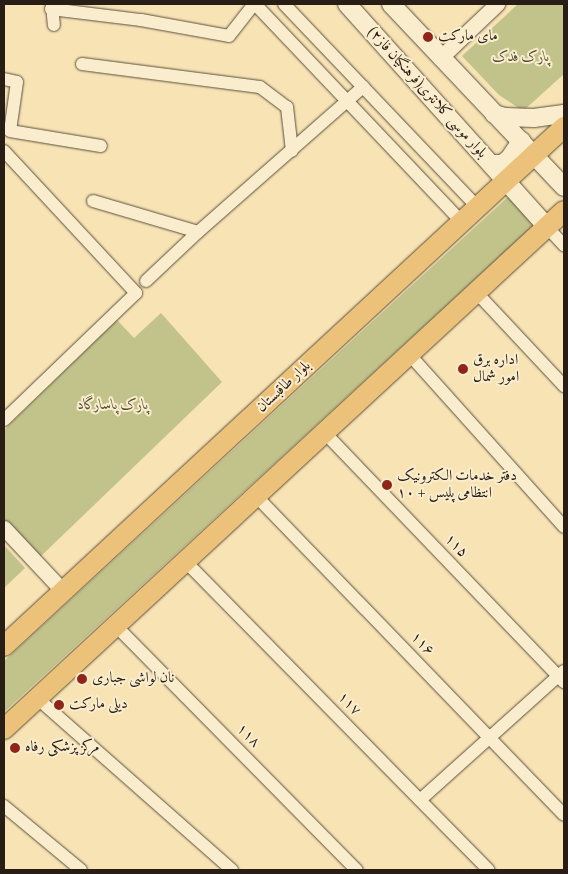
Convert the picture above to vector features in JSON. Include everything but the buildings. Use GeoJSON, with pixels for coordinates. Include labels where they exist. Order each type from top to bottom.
{"type":"FeatureCollection","features":[{"type":"Feature","properties":{"kind":"main road","name":"بلوار موسی کلانتری(فرهنگیان فاز۲)"},"geometry":{"type":"LineString","coordinates":[[347,4],[547,226]]}},
{"type":"Feature","properties":{"kind":"main road"},"geometry":{"type":"LineString","coordinates":[[391,4],[564,187]]}},
{"type":"Feature","properties":{"kind":"main road"},"geometry":{"type":"LineString","coordinates":[[494,114],[506,117],[534,118],[564,114]]}},
{"type":"Feature","properties":{"kind":"main road","name":"بلوار طاقبستان"},"geometry":{"type":"LineString","coordinates":[[4,646],[507,182],[564,127]]}},
{"type":"Feature","properties":{"kind":"main road"},"geometry":{"type":"LineString","coordinates":[[491,164],[502,164],[509,159],[517,151],[521,141]]}},
{"type":"Feature","properties":{"kind":"main road"},"geometry":{"type":"LineString","coordinates":[[4,729],[564,211]]}},
{"type":"Feature","properties":{"kind":"street"},"geometry":{"type":"LineString","coordinates":[[54,25],[52,6],[229,36],[254,4],[462,222]]}},
{"type":"Feature","properties":{"kind":"street"},"geometry":{"type":"LineString","coordinates":[[284,4],[478,208]]}},
{"type":"Feature","properties":{"kind":"street"},"geometry":{"type":"LineString","coordinates":[[440,58],[497,4]]}},
{"type":"Feature","properties":{"kind":"street"},"geometry":{"type":"LineString","coordinates":[[82,64],[260,87],[287,107],[292,151]]}},
{"type":"Feature","properties":{"kind":"street"},"geometry":{"type":"LineString","coordinates":[[4,79],[17,82],[10,131],[101,146]]}},
{"type":"Feature","properties":{"kind":"street"},"geometry":{"type":"LineString","coordinates":[[146,281],[198,232],[363,87]]}},
{"type":"Feature","properties":{"kind":"street"},"geometry":{"type":"LineString","coordinates":[[4,151],[136,293],[4,420]]}},
{"type":"Feature","properties":{"kind":"street"},"geometry":{"type":"LineString","coordinates":[[93,201],[198,232]]}},
{"type":"Feature","properties":{"kind":"street"},"geometry":{"type":"LineString","coordinates":[[547,226],[564,245]]}},
{"type":"Feature","properties":{"kind":"street"},"geometry":{"type":"LineString","coordinates":[[476,292],[564,386]]}},
{"type":"Feature","properties":{"kind":"street"},"geometry":{"type":"LineString","coordinates":[[409,354],[564,527]]}},
{"type":"Feature","properties":{"kind":"street","name":"۱۱۵"},"geometry":{"type":"LineString","coordinates":[[324,432],[562,676]]}},
{"type":"Feature","properties":{"kind":"street","name":"۱۱۶"},"geometry":{"type":"LineString","coordinates":[[256,496],[564,815]]}},
{"type":"Feature","properties":{"kind":"street"},"geometry":{"type":"LineString","coordinates":[[4,528],[63,591]]}},
{"type":"Feature","properties":{"kind":"street","name":"۱۱۷"},"geometry":{"type":"LineString","coordinates":[[185,561],[489,870]]}},
{"type":"Feature","properties":{"kind":"street","name":"۱۱۸"},"geometry":{"type":"LineString","coordinates":[[116,626],[357,870]]}},
{"type":"Feature","properties":{"kind":"street"},"geometry":{"type":"LineString","coordinates":[[420,800],[562,676]]}},
{"type":"Feature","properties":{"kind":"street"},"geometry":{"type":"LineString","coordinates":[[37,698],[232,870]]}},
{"type":"Feature","properties":{"kind":"street"},"geometry":{"type":"LineString","coordinates":[[4,806],[82,870]]}},
{"type":"Feature","properties":{"kind":"green space","name":"پارک فدک"},"geometry":{"type":"Polygon","coordinates":[[[518,4],[564,4],[564,74],[523,111],[499,95],[462,56],[518,4]]]}},
{"type":"Feature","properties":{"kind":"green space"},"geometry":{"type":"Polygon","coordinates":[[[510,195],[536,223],[4,712],[4,661],[510,195]]]}},
{"type":"Feature","properties":{"kind":"green space","name":"پارک پاسارگاد"},"geometry":{"type":"Polygon","coordinates":[[[161,313],[222,382],[39,558],[4,519],[4,430],[117,320],[134,338],[161,313]]]}},
{"type":"Feature","properties":{"kind":"green space"},"geometry":{"type":"Polygon","coordinates":[[[4,545],[25,568],[4,588],[4,545]]]}},
{"type":"Feature","properties":{"kind":"place","name":"مای مارکت"},"geometry":{"type":"Point","coordinates":[428,37]}},
{"type":"Feature","properties":{"kind":"place","name":"اداره برق امور شمال"},"geometry":{"type":"Point","coordinates":[463,369]}},
{"type":"Feature","properties":{"kind":"place","name":"دفتر خدمات الکترونیک انتظامی پلیس + ۱۰"},"geometry":{"type":"Point","coordinates":[387,485]}},
{"type":"Feature","properties":{"kind":"place","name":"نان لواشی جباری"},"geometry":{"type":"Point","coordinates":[82,679]}},
{"type":"Feature","properties":{"kind":"place","name":"دیلی مارکت"},"geometry":{"type":"Point","coordinates":[59,705]}},
{"type":"Feature","properties":{"kind":"place","name":"مرکز پزشکی رفاه"},"geometry":{"type":"Point","coordinates":[15,748]}}]}
